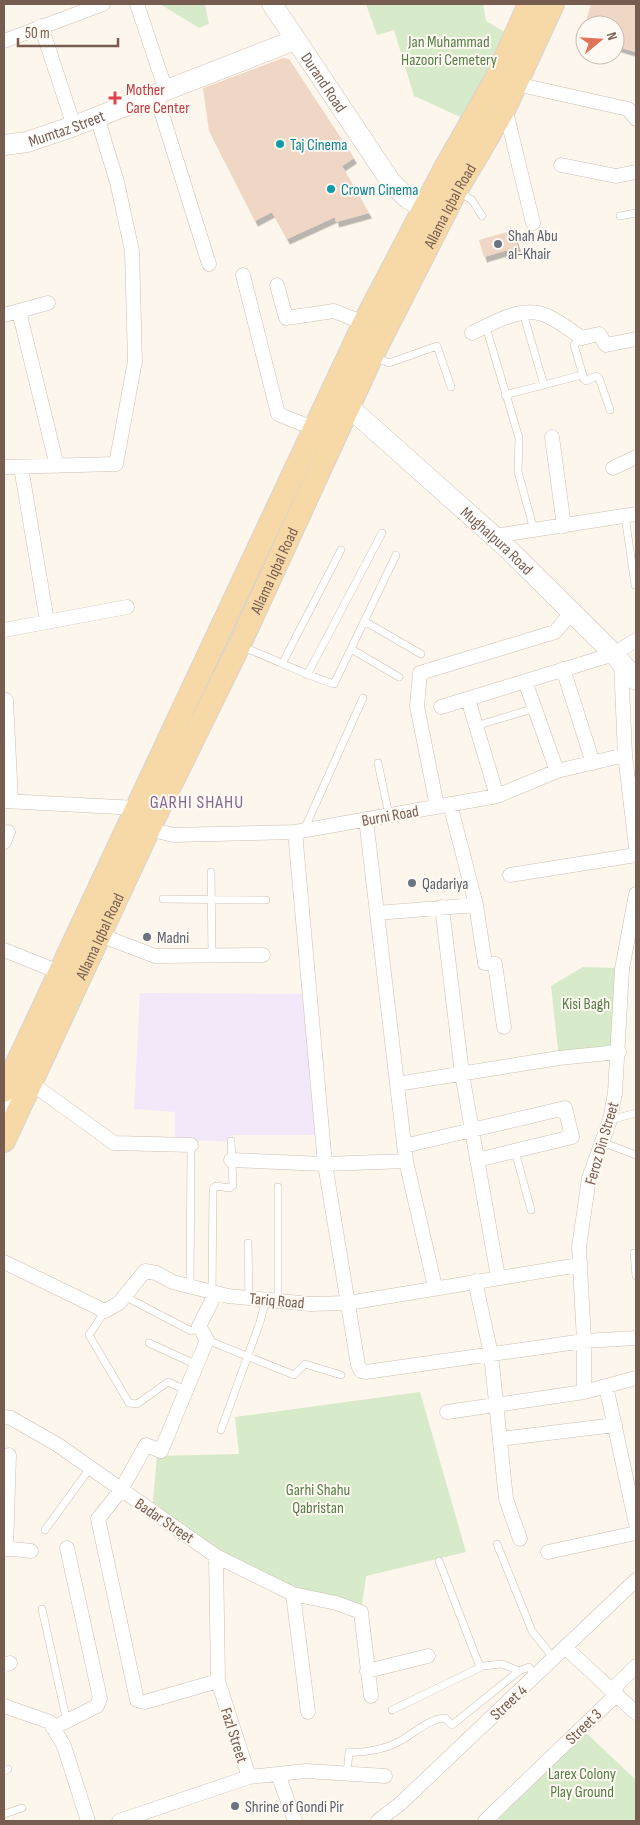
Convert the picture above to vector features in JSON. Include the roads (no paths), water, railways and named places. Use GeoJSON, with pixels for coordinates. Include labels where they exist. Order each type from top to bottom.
{"type":"FeatureCollection","features":[{"type":"Feature","properties":{"kind":"main road","name":"Durand Road"},"geometry":{"type":"LineString","coordinates":[[272,4],[391,182],[407,198],[433,213]]}},
{"type":"Feature","properties":{"kind":"main road","name":"Allama Iqbal Road"},"geometry":{"type":"LineString","coordinates":[[4,1141],[11,1110],[31,1083],[149,829],[235,655],[350,408],[433,213],[496,79],[528,4]]}},
{"type":"Feature","properties":{"kind":"main road","name":"Allama Iqbal Road"},"geometry":{"type":"LineString","coordinates":[[4,1091],[364,323],[433,213],[456,191],[505,108],[553,4]]}},
{"type":"Feature","properties":{"kind":"main road","name":"Mumtaz Street"},"geometry":{"type":"LineString","coordinates":[[4,145],[27,142],[74,126],[295,40]]}},
{"type":"Feature","properties":{"kind":"main road","name":"Mughalpura Road"},"geometry":{"type":"LineString","coordinates":[[350,408],[494,536],[572,612],[636,680]]}},
{"type":"Feature","properties":{"kind":"main road"},"geometry":{"type":"LineString","coordinates":[[208,653],[235,655]]}},
{"type":"Feature","properties":{"kind":"street"},"geometry":{"type":"LineString","coordinates":[[4,41],[103,4]]}},
{"type":"Feature","properties":{"kind":"street"},"geometry":{"type":"LineString","coordinates":[[137,4],[209,264]]}},
{"type":"Feature","properties":{"kind":"street"},"geometry":{"type":"LineString","coordinates":[[41,26],[74,126]]}},
{"type":"Feature","properties":{"kind":"street"},"geometry":{"type":"LineString","coordinates":[[516,84],[628,109],[636,119]]}},
{"type":"Feature","properties":{"kind":"street"},"geometry":{"type":"LineString","coordinates":[[505,108],[533,223]]}},
{"type":"Feature","properties":{"kind":"street"},"geometry":{"type":"LineString","coordinates":[[4,467],[116,464],[135,361],[132,251],[117,182],[97,117]]}},
{"type":"Feature","properties":{"kind":"street"},"geometry":{"type":"LineString","coordinates":[[561,165],[616,176],[636,172]]}},
{"type":"Feature","properties":{"kind":"street"},"geometry":{"type":"LineString","coordinates":[[243,275],[278,414],[315,429]]}},
{"type":"Feature","properties":{"kind":"street"},"geometry":{"type":"LineString","coordinates":[[278,285],[286,318],[334,310],[364,323]]}},
{"type":"Feature","properties":{"kind":"street"},"geometry":{"type":"LineString","coordinates":[[4,315],[48,303]]}},
{"type":"Feature","properties":{"kind":"street"},"geometry":{"type":"LineString","coordinates":[[19,311],[57,466]]}},
{"type":"Feature","properties":{"kind":"street"},"geometry":{"type":"LineString","coordinates":[[472,333],[486,327],[490,323],[523,313],[543,314],[582,338],[599,334],[604,344],[608,345],[636,339]]}},
{"type":"Feature","properties":{"kind":"street"},"geometry":{"type":"LineString","coordinates":[[552,436],[564,526]]}},
{"type":"Feature","properties":{"kind":"street"},"geometry":{"type":"LineString","coordinates":[[613,468],[636,457]]}},
{"type":"Feature","properties":{"kind":"street"},"geometry":{"type":"LineString","coordinates":[[21,467],[47,621]]}},
{"type":"Feature","properties":{"kind":"street"},"geometry":{"type":"LineString","coordinates":[[494,536],[631,515]]}},
{"type":"Feature","properties":{"kind":"street"},"geometry":{"type":"LineString","coordinates":[[4,630],[126,607]]}},
{"type":"Feature","properties":{"kind":"street"},"geometry":{"type":"LineString","coordinates":[[504,1027],[495,964],[485,963],[476,904],[443,805],[417,706],[420,673],[555,632],[572,612]]}},
{"type":"Feature","properties":{"kind":"street"},"geometry":{"type":"LineString","coordinates":[[441,707],[563,669],[617,658],[636,640]]}},
{"type":"Feature","properties":{"kind":"street"},"geometry":{"type":"LineString","coordinates":[[617,658],[625,755],[634,816],[636,847]]}},
{"type":"Feature","properties":{"kind":"street"},"geometry":{"type":"LineString","coordinates":[[563,669],[593,763]]}},
{"type":"Feature","properties":{"kind":"street"},"geometry":{"type":"LineString","coordinates":[[526,681],[557,771]]}},
{"type":"Feature","properties":{"kind":"street"},"geometry":{"type":"LineString","coordinates":[[468,699],[497,796]]}},
{"type":"Feature","properties":{"kind":"street"},"geometry":{"type":"LineString","coordinates":[[6,700],[7,801],[137,808]]}},
{"type":"Feature","properties":{"kind":"street","name":"Burni Road"},"geometry":{"type":"LineString","coordinates":[[149,829],[173,835],[300,831],[497,796],[557,771],[625,755]]}},
{"type":"Feature","properties":{"kind":"street"},"geometry":{"type":"LineString","coordinates":[[366,819],[406,1162],[435,1287]]}},
{"type":"Feature","properties":{"kind":"street"},"geometry":{"type":"LineString","coordinates":[[300,831],[326,1164],[358,1364],[361,1371],[366,1372],[584,1341],[636,1338]]}},
{"type":"Feature","properties":{"kind":"street"},"geometry":{"type":"LineString","coordinates":[[510,876],[636,855]]}},
{"type":"Feature","properties":{"kind":"street","name":"Feroz Din Street"},"geometry":{"type":"LineString","coordinates":[[584,1392],[584,1341],[579,1265],[582,1218],[589,1178],[610,1120],[619,1052],[622,969],[631,938],[636,894]]}},
{"type":"Feature","properties":{"kind":"street"},"geometry":{"type":"LineString","coordinates":[[377,913],[476,904]]}},
{"type":"Feature","properties":{"kind":"street"},"geometry":{"type":"LineString","coordinates":[[442,908],[462,1074],[498,1277]]}},
{"type":"Feature","properties":{"kind":"street"},"geometry":{"type":"LineString","coordinates":[[100,935],[155,956],[263,955]]}},
{"type":"Feature","properties":{"kind":"street"},"geometry":{"type":"LineString","coordinates":[[4,950],[59,972]]}},
{"type":"Feature","properties":{"kind":"street"},"geometry":{"type":"LineString","coordinates":[[397,1084],[559,1058],[619,1052]]}},
{"type":"Feature","properties":{"kind":"street"},"geometry":{"type":"LineString","coordinates":[[31,1083],[114,1143],[191,1145]]}},
{"type":"Feature","properties":{"kind":"street"},"geometry":{"type":"LineString","coordinates":[[404,1146],[565,1108],[572,1137],[477,1160]]}},
{"type":"Feature","properties":{"kind":"street"},"geometry":{"type":"LineString","coordinates":[[231,1160],[326,1164],[406,1162]]}},
{"type":"Feature","properties":{"kind":"street"},"geometry":{"type":"LineString","coordinates":[[4,1262],[105,1311]]}},
{"type":"Feature","properties":{"kind":"street","name":"Tariq Road"},"geometry":{"type":"LineString","coordinates":[[105,1311],[119,1303],[145,1271],[156,1273],[173,1282],[214,1293],[310,1304],[348,1302],[579,1265]]}},
{"type":"Feature","properties":{"kind":"street"},"geometry":{"type":"LineString","coordinates":[[475,1281],[491,1354],[506,1499],[520,1539]]}},
{"type":"Feature","properties":{"kind":"street"},"geometry":{"type":"LineString","coordinates":[[214,1293],[200,1326],[204,1334],[197,1365],[161,1451],[146,1445],[122,1490],[99,1517],[98,1522],[137,1700],[145,1702],[218,1681]]}},
{"type":"Feature","properties":{"kind":"street"},"geometry":{"type":"LineString","coordinates":[[447,1412],[584,1392],[636,1378]]}},
{"type":"Feature","properties":{"kind":"street"},"geometry":{"type":"LineString","coordinates":[[606,1386],[636,1524]]}},
{"type":"Feature","properties":{"kind":"street","name":"Badar Street"},"geometry":{"type":"LineString","coordinates":[[4,1417],[11,1418],[50,1441],[216,1556],[293,1594],[361,1612],[368,1671]]}},
{"type":"Feature","properties":{"kind":"street"},"geometry":{"type":"LineString","coordinates":[[500,1439],[614,1424]]}},
{"type":"Feature","properties":{"kind":"street"},"geometry":{"type":"LineString","coordinates":[[9,1455],[5,1549],[31,1551]]}},
{"type":"Feature","properties":{"kind":"street"},"geometry":{"type":"LineString","coordinates":[[548,1552],[636,1533]]}},
{"type":"Feature","properties":{"kind":"street"},"geometry":{"type":"LineString","coordinates":[[53,1728],[67,1723],[97,1706],[100,1698],[67,1548]]}},
{"type":"Feature","properties":{"kind":"street","name":"Fazl Street"},"geometry":{"type":"LineString","coordinates":[[119,1821],[249,1777],[218,1681],[216,1556]]}},
{"type":"Feature","properties":{"kind":"street","name":"Street 4"},"geometry":{"type":"LineString","coordinates":[[378,1821],[401,1803],[636,1580]]}},
{"type":"Feature","properties":{"kind":"street"},"geometry":{"type":"LineString","coordinates":[[293,1594],[308,1712]]}},
{"type":"Feature","properties":{"kind":"street"},"geometry":{"type":"LineString","coordinates":[[566,1648],[636,1713]]}},
{"type":"Feature","properties":{"kind":"street"},"geometry":{"type":"LineString","coordinates":[[370,1696],[368,1671],[428,1656]]}},
{"type":"Feature","properties":{"kind":"street","name":"Street 3"},"geometry":{"type":"LineString","coordinates":[[493,1819],[614,1692],[636,1666]]}},
{"type":"Feature","properties":{"kind":"street"},"geometry":{"type":"LineString","coordinates":[[4,1706],[50,1722],[64,1746],[88,1821]]}},
{"type":"Feature","properties":{"kind":"street"},"geometry":{"type":"LineString","coordinates":[[249,1777],[306,1771],[385,1776]]}},
{"type":"Feature","properties":{"kind":"street"},"geometry":{"type":"LineString","coordinates":[[278,1774],[295,1821]]}},
{"type":"Feature","properties":{"kind":"lane"},"geometry":{"type":"LineString","coordinates":[[456,191],[472,200],[482,216]]}},
{"type":"Feature","properties":{"kind":"lane"},"geometry":{"type":"LineString","coordinates":[[620,216],[636,213]]}},
{"type":"Feature","properties":{"kind":"lane"},"geometry":{"type":"LineString","coordinates":[[523,313],[544,385]]}},
{"type":"Feature","properties":{"kind":"lane"},"geometry":{"type":"LineString","coordinates":[[486,327],[519,438],[518,472],[534,530]]}},
{"type":"Feature","properties":{"kind":"lane"},"geometry":{"type":"LineString","coordinates":[[582,338],[574,345],[584,381],[596,376],[599,378],[610,410]]}},
{"type":"Feature","properties":{"kind":"lane"},"geometry":{"type":"LineString","coordinates":[[372,356],[389,363],[437,346],[450,387]]}},
{"type":"Feature","properties":{"kind":"lane"},"geometry":{"type":"LineString","coordinates":[[505,395],[582,375]]}},
{"type":"Feature","properties":{"kind":"lane"},"geometry":{"type":"LineString","coordinates":[[631,515],[634,585]]}},
{"type":"Feature","properties":{"kind":"lane"},"geometry":{"type":"LineString","coordinates":[[307,676],[382,533]]}},
{"type":"Feature","properties":{"kind":"lane"},"geometry":{"type":"LineString","coordinates":[[283,662],[341,550]]}},
{"type":"Feature","properties":{"kind":"lane"},"geometry":{"type":"LineString","coordinates":[[235,655],[283,662],[307,676],[334,684],[396,555]]}},
{"type":"Feature","properties":{"kind":"lane"},"geometry":{"type":"LineString","coordinates":[[364,621],[421,654]]}},
{"type":"Feature","properties":{"kind":"lane"},"geometry":{"type":"LineString","coordinates":[[351,649],[399,677]]}},
{"type":"Feature","properties":{"kind":"lane"},"geometry":{"type":"LineString","coordinates":[[300,831],[363,698]]}},
{"type":"Feature","properties":{"kind":"lane"},"geometry":{"type":"LineString","coordinates":[[476,726],[535,708]]}},
{"type":"Feature","properties":{"kind":"lane"},"geometry":{"type":"LineString","coordinates":[[378,763],[389,815]]}},
{"type":"Feature","properties":{"kind":"lane"},"geometry":{"type":"LineString","coordinates":[[211,872],[212,956]]}},
{"type":"Feature","properties":{"kind":"lane"},"geometry":{"type":"LineString","coordinates":[[164,899],[266,900]]}},
{"type":"Feature","properties":{"kind":"lane"},"geometry":{"type":"LineString","coordinates":[[610,1120],[636,1112]]}},
{"type":"Feature","properties":{"kind":"lane"},"geometry":{"type":"LineString","coordinates":[[214,1293],[213,1188],[216,1186],[232,1186],[231,1142]]}},
{"type":"Feature","properties":{"kind":"lane"},"geometry":{"type":"LineString","coordinates":[[601,1142],[636,1155]]}},
{"type":"Feature","properties":{"kind":"lane"},"geometry":{"type":"LineString","coordinates":[[190,1287],[191,1145]]}},
{"type":"Feature","properties":{"kind":"lane"},"geometry":{"type":"LineString","coordinates":[[515,1151],[531,1210]]}},
{"type":"Feature","properties":{"kind":"lane"},"geometry":{"type":"LineString","coordinates":[[221,1430],[248,1355],[272,1300],[278,1186]]}},
{"type":"Feature","properties":{"kind":"lane"},"geometry":{"type":"LineString","coordinates":[[248,1244],[249,1298]]}},
{"type":"Feature","properties":{"kind":"lane"},"geometry":{"type":"LineString","coordinates":[[634,1253],[636,1276]]}},
{"type":"Feature","properties":{"kind":"lane"},"geometry":{"type":"LineString","coordinates":[[124,1296],[191,1331],[204,1334],[294,1375],[298,1373],[302,1364],[341,1375]]}},
{"type":"Feature","properties":{"kind":"lane"},"geometry":{"type":"LineString","coordinates":[[105,1311],[89,1335],[129,1403],[137,1404],[168,1382],[186,1390]]}},
{"type":"Feature","properties":{"kind":"lane"},"geometry":{"type":"LineString","coordinates":[[149,1343],[197,1365]]}},
{"type":"Feature","properties":{"kind":"lane"},"geometry":{"type":"LineString","coordinates":[[45,1530],[90,1468]]}},
{"type":"Feature","properties":{"kind":"lane"},"geometry":{"type":"LineString","coordinates":[[497,1544],[532,1631],[554,1659]]}},
{"type":"Feature","properties":{"kind":"lane"},"geometry":{"type":"LineString","coordinates":[[440,1561],[480,1667]]}},
{"type":"Feature","properties":{"kind":"lane"},"geometry":{"type":"LineString","coordinates":[[42,1608],[67,1723]]}},
{"type":"Feature","properties":{"kind":"lane"},"geometry":{"type":"LineString","coordinates":[[392,1710],[480,1667],[502,1664],[518,1671]]}},
{"type":"Feature","properties":{"kind":"lane"},"geometry":{"type":"LineString","coordinates":[[346,1774],[350,1752],[360,1752],[398,1742],[435,1718],[446,1718],[452,1725],[518,1671],[529,1667],[535,1677]]}},
{"type":"Feature","properties":{"kind":"lane"},"geometry":{"type":"LineString","coordinates":[[4,1814],[22,1808]]}},
{"type":"Feature","properties":{"kind":"place","name":"Mother Care Center"},"geometry":{"type":"Point","coordinates":[115,98]}},
{"type":"Feature","properties":{"kind":"place","name":"Taj Cinema"},"geometry":{"type":"Point","coordinates":[280,144]}},
{"type":"Feature","properties":{"kind":"place","name":"Crown Cinema"},"geometry":{"type":"Point","coordinates":[331,189]}},
{"type":"Feature","properties":{"kind":"place","name":"Shah Abu al-Khair"},"geometry":{"type":"Point","coordinates":[498,244]}},
{"type":"Feature","properties":{"kind":"place","name":"Qadariya"},"geometry":{"type":"Point","coordinates":[412,883]}},
{"type":"Feature","properties":{"kind":"place","name":"Madni"},"geometry":{"type":"Point","coordinates":[147,937]}},
{"type":"Feature","properties":{"kind":"place","name":"Shrine of Gondi Pir"},"geometry":{"type":"Point","coordinates":[235,1806]}},
{"type":"Feature","properties":{"kind":"district","name":"GARHI SHAHU"},"geometry":{"type":"Point","coordinates":[197,802]}},
{"type":"Feature","properties":{"kind":"park label","name":"Jan Muhammad Hazoori Cemetery"},"geometry":{"type":"Point","coordinates":[449,50]}},
{"type":"Feature","properties":{"kind":"park label","name":"Kisi Bagh"},"geometry":{"type":"Point","coordinates":[586,1003]}},
{"type":"Feature","properties":{"kind":"park label","name":"Garhi Shahu Qabristan"},"geometry":{"type":"Point","coordinates":[318,1498]}},
{"type":"Feature","properties":{"kind":"park label","name":"Larex Colony Play Ground"},"geometry":{"type":"Point","coordinates":[582,1782]}}]}
